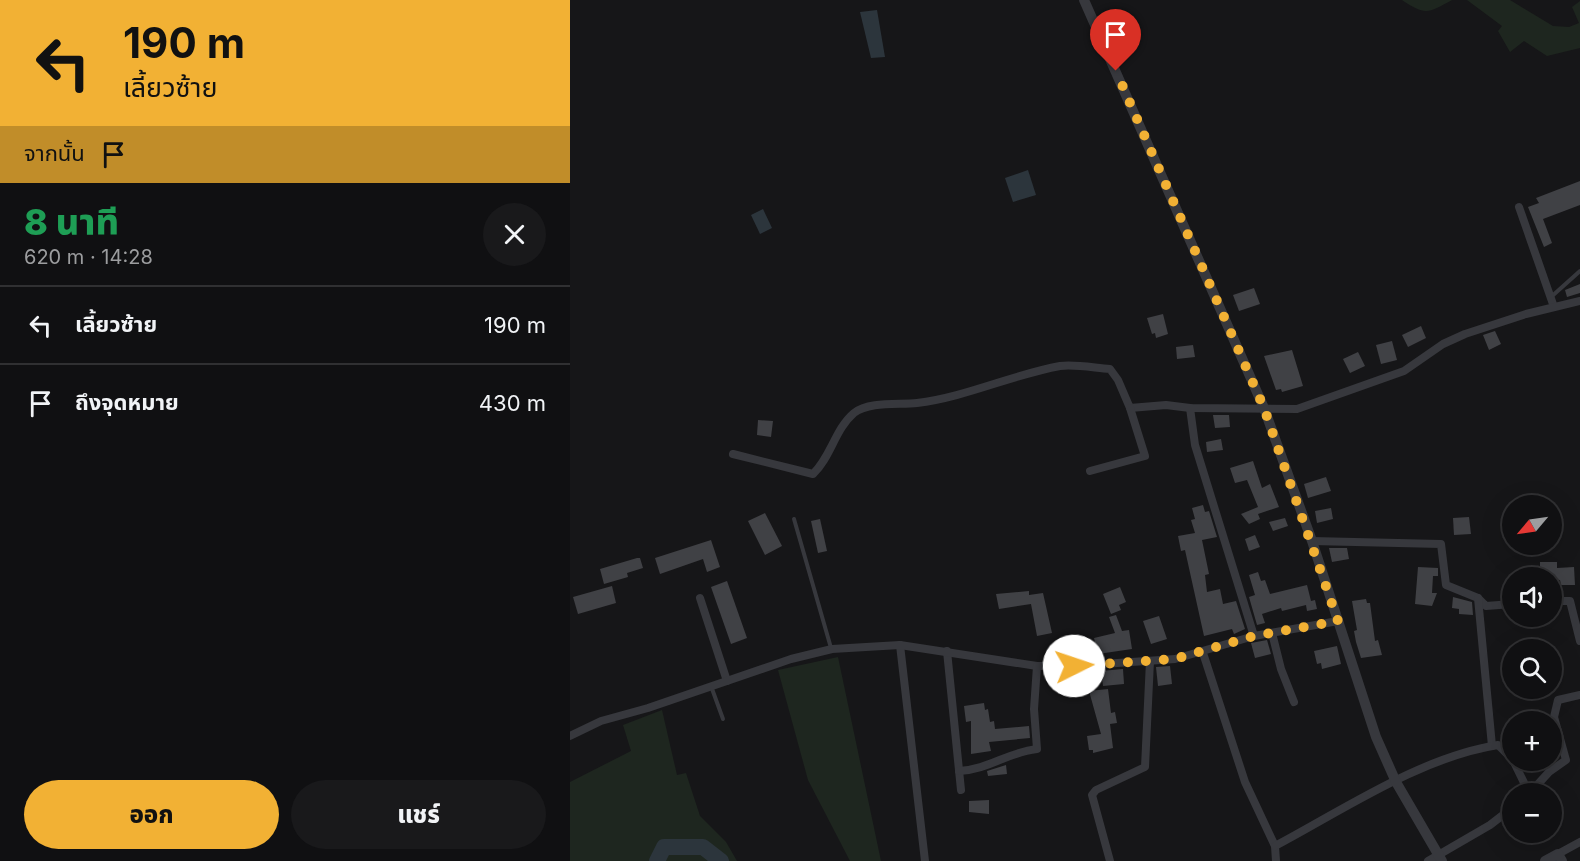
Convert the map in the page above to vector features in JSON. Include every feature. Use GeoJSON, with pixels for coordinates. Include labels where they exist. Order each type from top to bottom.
{"type":"FeatureCollection","features":[{"type":"Feature","properties":{"kind":"street"},"geometry":{"type":"LineString","coordinates":[[1084,0],[1264,408],[1312,541],[1376,737],[1396,782],[1441,858]]}},
{"type":"Feature","properties":{"kind":"street"},"geometry":{"type":"LineString","coordinates":[[1519,207],[1552,302]]}},
{"type":"Feature","properties":{"kind":"street"},"geometry":{"type":"LineString","coordinates":[[1130,408],[1166,405],[1190,408],[1297,409],[1404,372],[1443,345],[1465,334],[1552,302],[1580,301]]}},
{"type":"Feature","properties":{"kind":"street"},"geometry":{"type":"LineString","coordinates":[[733,454],[813,474],[821,467],[842,427],[855,412],[869,407],[918,403],[972,392],[1062,366],[1110,369],[1118,380],[1130,408],[1145,456],[1090,471]]}},
{"type":"Feature","properties":{"kind":"street"},"geometry":{"type":"LineString","coordinates":[[1190,408],[1196,445],[1254,636]]}},
{"type":"Feature","properties":{"kind":"street"},"geometry":{"type":"LineString","coordinates":[[1312,541],[1441,544],[1446,585],[1478,598],[1486,606],[1502,605]]}},
{"type":"Feature","properties":{"kind":"street"},"geometry":{"type":"LineString","coordinates":[[700,598],[727,681]]}},
{"type":"Feature","properties":{"kind":"street"},"geometry":{"type":"LineString","coordinates":[[1478,598],[1492,746]]}},
{"type":"Feature","properties":{"kind":"street"},"geometry":{"type":"LineString","coordinates":[[1562,601],[1570,601],[1580,641]]}},
{"type":"Feature","properties":{"kind":"street"},"geometry":{"type":"LineString","coordinates":[[570,736],[601,721],[791,659],[832,649],[900,645],[1037,666],[1150,661],[1175,659],[1203,653],[1254,636],[1338,621]]}},
{"type":"Feature","properties":{"kind":"street"},"geometry":{"type":"LineString","coordinates":[[1272,633],[1281,669],[1294,702]]}},
{"type":"Feature","properties":{"kind":"street"},"geometry":{"type":"LineString","coordinates":[[900,645],[925,861]]}},
{"type":"Feature","properties":{"kind":"street"},"geometry":{"type":"LineString","coordinates":[[947,651],[961,790]]}},
{"type":"Feature","properties":{"kind":"street"},"geometry":{"type":"LineString","coordinates":[[1203,653],[1245,782],[1275,846],[1276,861]]}},
{"type":"Feature","properties":{"kind":"street"},"geometry":{"type":"LineString","coordinates":[[1110,861],[1092,795],[1096,790],[1145,767],[1150,661]]}},
{"type":"Feature","properties":{"kind":"street"},"geometry":{"type":"LineString","coordinates":[[959,771],[980,770],[1001,757],[1018,751],[1037,749],[1034,709],[1037,666]]}},
{"type":"Feature","properties":{"kind":"street"},"geometry":{"type":"LineString","coordinates":[[1539,783],[1566,760],[1554,717],[1557,700],[1561,697],[1580,695]]}},
{"type":"Feature","properties":{"kind":"street"},"geometry":{"type":"LineString","coordinates":[[1275,846],[1396,782],[1446,759],[1492,746],[1498,745],[1502,749]]}},
{"type":"Feature","properties":{"kind":"street"},"geometry":{"type":"LineString","coordinates":[[1428,861],[1441,858],[1502,816]]}},
{"type":"Feature","properties":{"kind":"street"},"geometry":{"type":"LineString","coordinates":[[1545,861],[1560,857],[1580,842]]}},
{"type":"Feature","properties":{"kind":"lane"},"geometry":{"type":"LineString","coordinates":[[1552,302],[1580,271]]}},
{"type":"Feature","properties":{"kind":"lane"},"geometry":{"type":"LineString","coordinates":[[794,519],[832,649]]}},
{"type":"Feature","properties":{"kind":"lane"},"geometry":{"type":"LineString","coordinates":[[711,686],[723,719]]}},
{"type":"Feature","properties":{"kind":"shaded area"},"geometry":{"type":"Polygon","coordinates":[[[1402,0],[1452,0],[1427,11],[1417,9],[1402,0]]]}},
{"type":"Feature","properties":{"kind":"shaded area"},"geometry":{"type":"Polygon","coordinates":[[[1467,0],[1510,0],[1553,26],[1569,27],[1579,23],[1572,7],[1580,1],[1580,48],[1547,56],[1524,41],[1510,52],[1498,31],[1502,26],[1467,0]]]}},
{"type":"Feature","properties":{"kind":"shaded area"},"geometry":{"type":"Polygon","coordinates":[[[877,10],[885,57],[871,58],[860,12],[877,10]]]}},
{"type":"Feature","properties":{"kind":"shaded area"},"geometry":{"type":"Polygon","coordinates":[[[1028,170],[1036,195],[1013,202],[1005,178],[1028,170]]]}},
{"type":"Feature","properties":{"kind":"shaded area"},"geometry":{"type":"Polygon","coordinates":[[[763,209],[772,228],[760,234],[751,215],[763,209]]]}},
{"type":"Feature","properties":{"kind":"shaded area"},"geometry":{"type":"Polygon","coordinates":[[[838,657],[881,861],[850,861],[808,780],[778,670],[838,657]]]}},
{"type":"Feature","properties":{"kind":"shaded area"},"geometry":{"type":"Polygon","coordinates":[[[662,710],[677,775],[686,773],[700,816],[726,842],[737,861],[570,861],[570,782],[631,751],[623,725],[662,710]]]}},
{"type":"Feature","properties":{"kind":"building"},"geometry":{"type":"Polygon","coordinates":[[[1580,181],[1580,205],[1543,219],[1552,243],[1544,247],[1528,207],[1539,203],[1536,198],[1580,181]]]}},
{"type":"Feature","properties":{"kind":"building"},"geometry":{"type":"Polygon","coordinates":[[[1580,284],[1580,293],[1567,297],[1565,290],[1580,284]]]}},
{"type":"Feature","properties":{"kind":"building"},"geometry":{"type":"Polygon","coordinates":[[[1254,288],[1260,304],[1239,311],[1233,295],[1254,288]]]}},
{"type":"Feature","properties":{"kind":"building"},"geometry":{"type":"Polygon","coordinates":[[[1163,314],[1168,334],[1156,338],[1155,333],[1152,334],[1147,318],[1163,314]]]}},
{"type":"Feature","properties":{"kind":"building"},"geometry":{"type":"Polygon","coordinates":[[[1421,326],[1426,338],[1408,347],[1402,335],[1421,326]]]}},
{"type":"Feature","properties":{"kind":"building"},"geometry":{"type":"Polygon","coordinates":[[[1495,331],[1501,344],[1489,350],[1483,335],[1495,331]]]}},
{"type":"Feature","properties":{"kind":"building"},"geometry":{"type":"Polygon","coordinates":[[[1392,341],[1397,360],[1381,364],[1376,345],[1392,341]]]}},
{"type":"Feature","properties":{"kind":"building"},"geometry":{"type":"Polygon","coordinates":[[[1193,345],[1195,357],[1177,359],[1176,347],[1193,345]]]}},
{"type":"Feature","properties":{"kind":"building"},"geometry":{"type":"Polygon","coordinates":[[[1292,350],[1303,386],[1282,392],[1281,389],[1276,390],[1264,356],[1292,350]]]}},
{"type":"Feature","properties":{"kind":"building"},"geometry":{"type":"Polygon","coordinates":[[[1358,352],[1365,366],[1350,373],[1343,359],[1358,352]]]}},
{"type":"Feature","properties":{"kind":"building"},"geometry":{"type":"Polygon","coordinates":[[[1213,415],[1229,415],[1230,427],[1215,428],[1213,415]]]}},
{"type":"Feature","properties":{"kind":"building"},"geometry":{"type":"Polygon","coordinates":[[[758,420],[773,421],[771,437],[757,435],[758,420]]]}},
{"type":"Feature","properties":{"kind":"building"},"geometry":{"type":"Polygon","coordinates":[[[1221,439],[1223,450],[1207,452],[1206,442],[1221,439]]]}},
{"type":"Feature","properties":{"kind":"building"},"geometry":{"type":"Polygon","coordinates":[[[1253,461],[1262,488],[1270,484],[1279,507],[1258,514],[1260,519],[1249,524],[1241,514],[1258,507],[1247,480],[1235,483],[1230,468],[1253,461]]]}},
{"type":"Feature","properties":{"kind":"building"},"geometry":{"type":"Polygon","coordinates":[[[1326,477],[1331,491],[1308,498],[1304,484],[1326,477]]]}},
{"type":"Feature","properties":{"kind":"building"},"geometry":{"type":"Polygon","coordinates":[[[1203,505],[1205,512],[1209,511],[1217,537],[1202,540],[1209,574],[1205,575],[1207,592],[1220,589],[1223,604],[1236,601],[1245,629],[1234,634],[1232,629],[1204,636],[1185,550],[1181,551],[1178,536],[1195,533],[1191,520],[1195,519],[1192,508],[1203,505]]]}},
{"type":"Feature","properties":{"kind":"building"},"geometry":{"type":"Polygon","coordinates":[[[1331,508],[1333,519],[1317,523],[1315,511],[1331,508]]]}},
{"type":"Feature","properties":{"kind":"building"},"geometry":{"type":"Polygon","coordinates":[[[765,513],[782,546],[765,555],[748,521],[765,513]]]}},
{"type":"Feature","properties":{"kind":"building"},"geometry":{"type":"Polygon","coordinates":[[[1469,517],[1471,534],[1454,535],[1453,518],[1469,517]]]}},
{"type":"Feature","properties":{"kind":"building"},"geometry":{"type":"Polygon","coordinates":[[[1285,518],[1288,526],[1273,531],[1269,522],[1285,518]]]}},
{"type":"Feature","properties":{"kind":"building"},"geometry":{"type":"Polygon","coordinates":[[[820,519],[827,551],[818,553],[811,521],[820,519]]]}},
{"type":"Feature","properties":{"kind":"building"},"geometry":{"type":"Polygon","coordinates":[[[1255,535],[1260,547],[1249,551],[1245,539],[1255,535]]]}},
{"type":"Feature","properties":{"kind":"building"},"geometry":{"type":"Polygon","coordinates":[[[711,540],[720,567],[707,572],[703,559],[660,574],[655,558],[711,540]]]}},
{"type":"Feature","properties":{"kind":"building"},"geometry":{"type":"Polygon","coordinates":[[[1329,548],[1347,548],[1349,559],[1332,562],[1329,548]]]}},
{"type":"Feature","properties":{"kind":"building"},"geometry":{"type":"Polygon","coordinates":[[[640,558],[643,568],[627,573],[628,577],[604,584],[600,569],[640,558]]]}},
{"type":"Feature","properties":{"kind":"building"},"geometry":{"type":"Polygon","coordinates":[[[1540,562],[1557,562],[1557,567],[1540,567],[1540,562]]]}},
{"type":"Feature","properties":{"kind":"building"},"geometry":{"type":"Polygon","coordinates":[[[1418,567],[1438,568],[1438,576],[1433,576],[1432,593],[1437,593],[1432,606],[1415,604],[1418,567]]]}},
{"type":"Feature","properties":{"kind":"building"},"geometry":{"type":"Polygon","coordinates":[[[1574,567],[1575,585],[1562,585],[1562,568],[1574,567]]]}},
{"type":"Feature","properties":{"kind":"building"},"geometry":{"type":"Polygon","coordinates":[[[1258,572],[1261,581],[1265,580],[1270,594],[1307,585],[1311,601],[1315,600],[1317,609],[1307,611],[1306,605],[1282,611],[1281,608],[1262,614],[1265,623],[1257,625],[1249,597],[1255,595],[1249,575],[1258,572]]]}},
{"type":"Feature","properties":{"kind":"building"},"geometry":{"type":"Polygon","coordinates":[[[727,581],[747,638],[731,644],[711,587],[727,581]]]}},
{"type":"Feature","properties":{"kind":"building"},"geometry":{"type":"Polygon","coordinates":[[[612,586],[616,603],[578,614],[573,597],[612,586]]]}},
{"type":"Feature","properties":{"kind":"building"},"geometry":{"type":"Polygon","coordinates":[[[1120,587],[1126,602],[1119,605],[1121,610],[1111,614],[1103,594],[1120,587]]]}},
{"type":"Feature","properties":{"kind":"building"},"geometry":{"type":"Polygon","coordinates":[[[1029,591],[1029,595],[1043,593],[1052,633],[1037,636],[1031,604],[999,609],[996,594],[1029,591]]]}},
{"type":"Feature","properties":{"kind":"building"},"geometry":{"type":"Polygon","coordinates":[[[1453,597],[1472,602],[1473,615],[1459,614],[1459,609],[1452,608],[1453,597]]]}},
{"type":"Feature","properties":{"kind":"building"},"geometry":{"type":"Polygon","coordinates":[[[1366,599],[1367,603],[1370,603],[1375,641],[1378,640],[1382,655],[1361,658],[1354,631],[1357,630],[1352,601],[1366,599]]]}},
{"type":"Feature","properties":{"kind":"building"},"geometry":{"type":"Polygon","coordinates":[[[1116,615],[1122,631],[1129,630],[1132,649],[1098,654],[1094,638],[1115,633],[1109,617],[1116,615]]]}},
{"type":"Feature","properties":{"kind":"building"},"geometry":{"type":"Polygon","coordinates":[[[1159,616],[1167,639],[1151,644],[1143,621],[1159,616]]]}},
{"type":"Feature","properties":{"kind":"building"},"geometry":{"type":"Polygon","coordinates":[[[1267,640],[1271,654],[1255,658],[1251,643],[1267,640]]]}},
{"type":"Feature","properties":{"kind":"building"},"geometry":{"type":"Polygon","coordinates":[[[1337,646],[1341,664],[1322,669],[1321,663],[1317,664],[1314,651],[1337,646]]]}},
{"type":"Feature","properties":{"kind":"building"},"geometry":{"type":"Polygon","coordinates":[[[1170,666],[1172,684],[1158,686],[1156,667],[1170,666]]]}},
{"type":"Feature","properties":{"kind":"building"},"geometry":{"type":"Polygon","coordinates":[[[1123,669],[1124,684],[1103,686],[1101,671],[1123,669]]]}},
{"type":"Feature","properties":{"kind":"building"},"geometry":{"type":"Polygon","coordinates":[[[1077,676],[1077,693],[1058,694],[1057,677],[1077,676]]]}},
{"type":"Feature","properties":{"kind":"building"},"geometry":{"type":"Polygon","coordinates":[[[1108,689],[1111,713],[1115,712],[1117,723],[1110,724],[1113,748],[1093,753],[1093,750],[1089,750],[1087,736],[1101,734],[1089,691],[1108,689]]]}},
{"type":"Feature","properties":{"kind":"building"},"geometry":{"type":"Polygon","coordinates":[[[984,703],[985,710],[988,709],[990,722],[994,721],[995,729],[1029,726],[1030,738],[989,742],[991,751],[971,754],[971,721],[966,722],[964,706],[984,703]]]}},
{"type":"Feature","properties":{"kind":"building"},"geometry":{"type":"Polygon","coordinates":[[[1006,765],[1007,774],[988,776],[987,771],[1006,765]]]}},
{"type":"Feature","properties":{"kind":"building"},"geometry":{"type":"Polygon","coordinates":[[[989,800],[989,814],[969,812],[969,801],[989,800]]]}},
{"type":"Feature","properties":{"kind":"waterway"},"geometry":{"type":"LineString","coordinates":[[657,861],[664,847],[703,847],[721,861]]}},
{"type":"Feature","properties":{"kind":"route"},"geometry":{"type":"LineString","coordinates":[[1074,666],[1175,659],[1203,653],[1254,636],[1338,621],[1264,408],[1116,71]]}}]}
